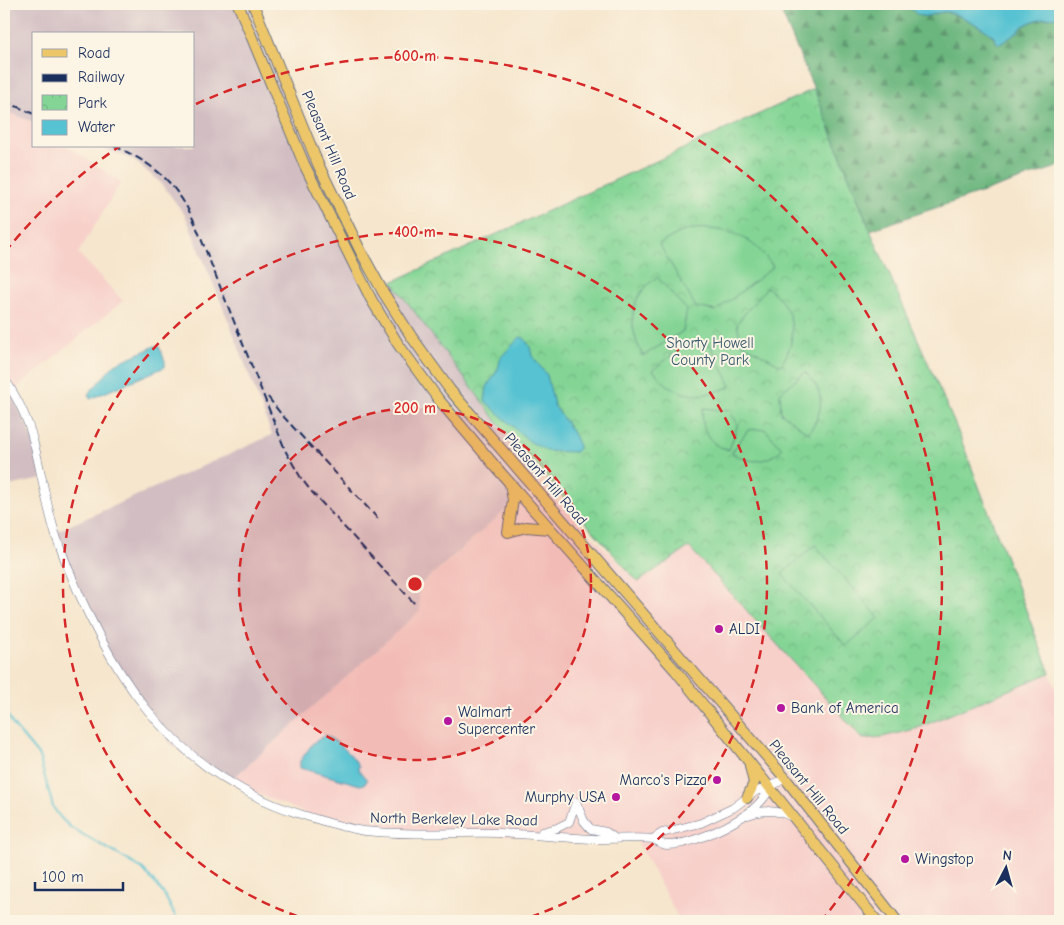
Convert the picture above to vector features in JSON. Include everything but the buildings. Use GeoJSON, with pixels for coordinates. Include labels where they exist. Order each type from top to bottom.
{"type":"FeatureCollection","features":[{"type":"Feature","properties":{"kind":"main road","name":"Pleasant Hill Road"},"geometry":{"type":"LineString","coordinates":[[238,4],[304,164],[370,299],[398,344],[439,400],[510,484],[676,671],[877,921]]}},
{"type":"Feature","properties":{"kind":"main road","name":"Pleasant Hill Road"},"geometry":{"type":"LineString","coordinates":[[253,4],[318,164],[369,267],[411,336],[456,398],[784,778],[897,921]]}},
{"type":"Feature","properties":{"kind":"main road"},"geometry":{"type":"LineString","coordinates":[[510,484],[514,500],[508,532],[526,527],[550,529]]}},
{"type":"Feature","properties":{"kind":"main road"},"geometry":{"type":"LineString","coordinates":[[747,798],[754,783],[750,763]]}},
{"type":"Feature","properties":{"kind":"street","name":"North Berkeley Lake Road"},"geometry":{"type":"LineString","coordinates":[[4,378],[13,391],[33,438],[54,532],[69,571],[105,648],[127,685],[150,715],[184,749],[222,777],[259,798],[287,810],[329,823],[364,830],[652,839],[665,846],[688,841],[716,831],[743,817],[764,799],[770,788]]}},
{"type":"Feature","properties":{"kind":"street","name":"North Berkeley Lake Road"},"geometry":{"type":"LineString","coordinates":[[652,839],[662,833],[701,823],[733,808],[756,791],[770,788],[784,778]]}},
{"type":"Feature","properties":{"kind":"street"},"geometry":{"type":"LineString","coordinates":[[534,834],[557,828],[569,822],[576,802],[584,820],[591,829],[606,832],[616,838]]}},
{"type":"Feature","properties":{"kind":"street"},"geometry":{"type":"LineString","coordinates":[[743,817],[775,810],[794,818]]}},
{"type":"Feature","properties":{"kind":"shaded area"},"geometry":{"type":"Polygon","coordinates":[[[4,4],[246,4],[318,171],[355,263],[371,294],[392,282],[502,428],[538,482],[418,587],[420,611],[229,782],[171,744],[103,645],[55,532],[272,435],[231,327],[185,215],[161,183],[132,159],[102,148],[195,148],[195,32],[32,32],[32,121],[4,111],[4,4]]]}},
{"type":"Feature","properties":{"kind":"shaded area"},"geometry":{"type":"Polygon","coordinates":[[[4,111],[25,118],[32,123],[32,148],[70,148],[121,182],[78,253],[123,301],[13,391],[4,378],[4,111]]]}},
{"type":"Feature","properties":{"kind":"shaded area"},"geometry":{"type":"Polygon","coordinates":[[[4,378],[33,438],[42,479],[4,487],[4,378]]]}},
{"type":"Feature","properties":{"kind":"shaded area"},"geometry":{"type":"Polygon","coordinates":[[[538,482],[638,582],[689,546],[863,739],[882,737],[915,729],[1050,673],[1060,699],[1060,921],[680,921],[636,839],[400,833],[329,823],[229,782],[420,611],[418,588],[538,482]]]}},
{"type":"Feature","properties":{"kind":"green space"},"geometry":{"type":"Polygon","coordinates":[[[778,4],[909,4],[919,15],[929,16],[945,12],[957,15],[985,30],[1000,44],[1031,22],[1043,18],[1060,17],[1060,166],[870,230],[778,4]]]}},
{"type":"Feature","properties":{"kind":"green space","name":"Shorty Howell County Park"},"geometry":{"type":"Polygon","coordinates":[[[814,89],[870,230],[957,429],[1050,673],[915,729],[882,737],[863,739],[689,547],[638,582],[502,428],[392,282],[814,89]]]}},
{"type":"Feature","properties":{"kind":"green space"},"geometry":{"type":"Polygon","coordinates":[[[692,229],[717,230],[738,236],[757,248],[773,267],[716,311],[696,307],[659,244],[679,233],[692,229]]]}},
{"type":"Feature","properties":{"kind":"green space"},"geometry":{"type":"Polygon","coordinates":[[[657,277],[687,310],[683,331],[643,356],[634,334],[633,313],[640,294],[657,277]]]}},
{"type":"Feature","properties":{"kind":"green space"},"geometry":{"type":"Polygon","coordinates":[[[767,287],[783,304],[791,323],[791,343],[781,365],[741,343],[737,323],[767,287]]]}},
{"type":"Feature","properties":{"kind":"green space"},"geometry":{"type":"Polygon","coordinates":[[[689,341],[710,345],[731,386],[720,391],[698,395],[679,391],[661,380],[653,370],[689,341]]]}},
{"type":"Feature","properties":{"kind":"green space"},"geometry":{"type":"Polygon","coordinates":[[[805,372],[816,386],[820,401],[818,417],[808,433],[781,413],[780,393],[805,372]]]}},
{"type":"Feature","properties":{"kind":"green space"},"geometry":{"type":"Polygon","coordinates":[[[703,408],[729,411],[738,424],[729,450],[716,444],[707,435],[704,429],[703,408]]]}},
{"type":"Feature","properties":{"kind":"green space"},"geometry":{"type":"Polygon","coordinates":[[[765,429],[782,449],[776,454],[758,461],[745,459],[732,452],[748,430],[765,429]]]}},
{"type":"Feature","properties":{"kind":"green space"},"geometry":{"type":"Polygon","coordinates":[[[815,545],[879,618],[846,646],[782,574],[815,545]]]}},
{"type":"Feature","properties":{"kind":"water"},"geometry":{"type":"Polygon","coordinates":[[[909,4],[1060,4],[1060,17],[1043,18],[1031,22],[1000,44],[985,30],[957,15],[945,12],[923,16],[914,11],[909,4]]]}},
{"type":"Feature","properties":{"kind":"water"},"geometry":{"type":"Polygon","coordinates":[[[520,337],[524,338],[530,347],[532,356],[547,375],[554,405],[573,433],[579,446],[576,452],[547,451],[529,441],[485,401],[487,387],[498,369],[501,357],[520,337]]]}},
{"type":"Feature","properties":{"kind":"water"},"geometry":{"type":"Polygon","coordinates":[[[155,346],[159,346],[165,361],[165,367],[90,399],[88,394],[115,364],[155,346]]]}},
{"type":"Feature","properties":{"kind":"water"},"geometry":{"type":"Polygon","coordinates":[[[326,735],[352,757],[359,766],[358,769],[367,780],[365,784],[360,785],[300,768],[300,761],[313,743],[326,735]]]}},
{"type":"Feature","properties":{"kind":"waterway"},"geometry":{"type":"LineString","coordinates":[[4,709],[13,725],[39,756],[53,807],[60,817],[70,827],[143,869],[164,894],[178,921]]}},
{"type":"Feature","properties":{"kind":"railway"},"geometry":{"type":"LineString","coordinates":[[4,101],[32,113]]}},
{"type":"Feature","properties":{"kind":"railway"},"geometry":{"type":"LineString","coordinates":[[118,148],[141,160],[162,175],[171,184],[187,207],[286,452],[301,478],[415,604]]}},
{"type":"Feature","properties":{"kind":"railway"},"geometry":{"type":"LineString","coordinates":[[268,397],[281,414],[380,521]]}},
{"type":"Feature","properties":{"kind":"place","name":"ALDI"},"geometry":{"type":"Point","coordinates":[719,629]}},
{"type":"Feature","properties":{"kind":"place","name":"Bank of America"},"geometry":{"type":"Point","coordinates":[781,708]}},
{"type":"Feature","properties":{"kind":"place","name":"Walmart Supercenter"},"geometry":{"type":"Point","coordinates":[448,721]}},
{"type":"Feature","properties":{"kind":"place","name":"Marco's Pizza"},"geometry":{"type":"Point","coordinates":[717,780]}},
{"type":"Feature","properties":{"kind":"place","name":"Murphy USA"},"geometry":{"type":"Point","coordinates":[616,797]}},
{"type":"Feature","properties":{"kind":"place","name":"Wingstop"},"geometry":{"type":"Point","coordinates":[905,859]}}]}
